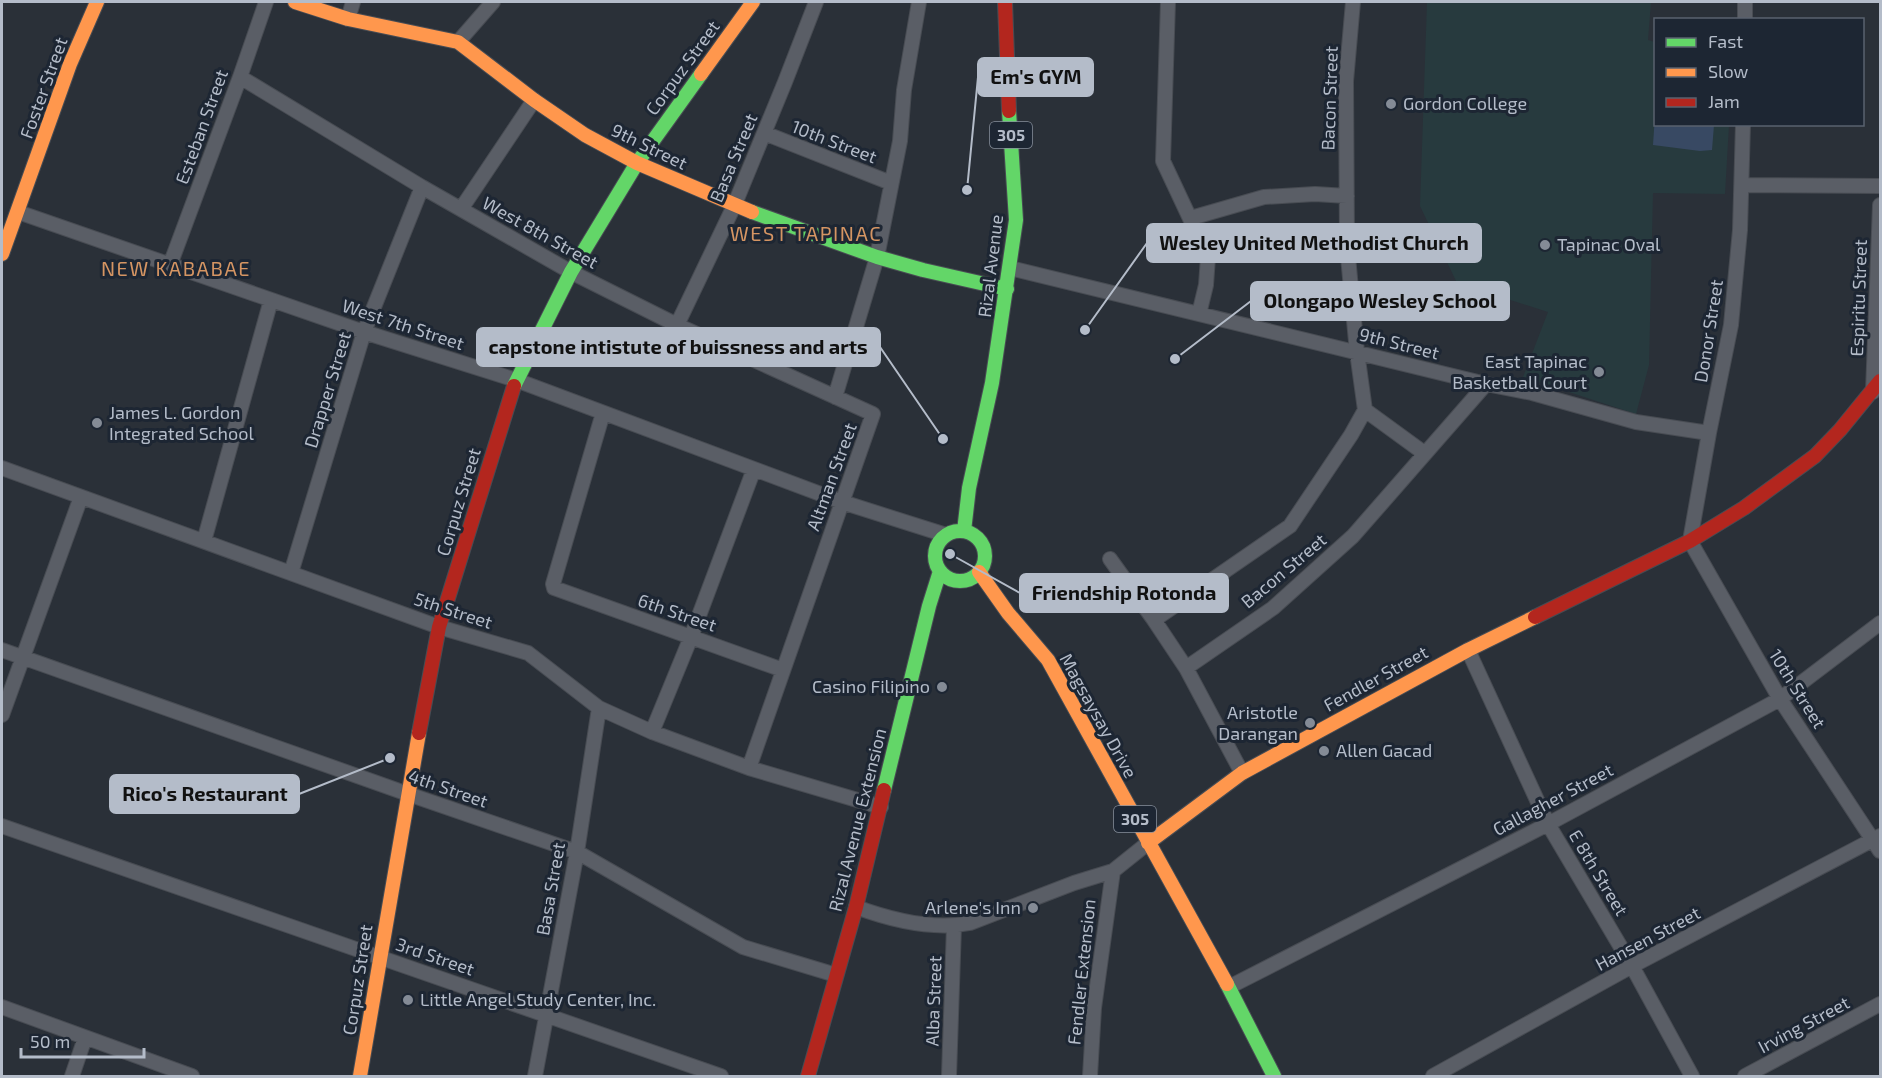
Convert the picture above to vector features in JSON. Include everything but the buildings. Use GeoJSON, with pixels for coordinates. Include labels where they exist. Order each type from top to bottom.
{"type":"FeatureCollection","features":[{"type":"Feature","properties":{"kind":"main road","name":"Foster Street"},"geometry":{"type":"LineString","coordinates":[[2,254],[70,64],[97,2]]}},
{"type":"Feature","properties":{"kind":"main road","name":"9th Street"},"geometry":{"type":"LineString","coordinates":[[295,2],[348,19],[458,42],[534,100],[585,135],[637,164],[734,206],[923,270],[1007,289]]}},
{"type":"Feature","properties":{"kind":"main road","name":"Corpuz Street"},"geometry":{"type":"LineString","coordinates":[[360,1077],[439,627],[516,380],[571,272],[637,164],[753,2]]}},
{"type":"Feature","properties":{"kind":"main road","name":"Rizal Avenue"},"geometry":{"type":"LineString","coordinates":[[964,531],[969,488],[992,383],[1016,220],[1006,67],[1005,2]]}},
{"type":"Feature","properties":{"kind":"main road","name":"Fendler Street"},"geometry":{"type":"LineString","coordinates":[[1148,843],[1242,773],[1468,650],[1690,541],[1744,508],[1780,484],[1815,456],[1877,386]]}},
{"type":"Feature","properties":{"kind":"main road"},"geometry":{"type":"LineString","coordinates":[[964,531],[977,537],[984,550],[983,566],[979,572],[967,580],[952,580],[939,571],[934,556],[936,548],[946,535],[964,531]]}},
{"type":"Feature","properties":{"kind":"main road","name":"Rizal Avenue Extension"},"geometry":{"type":"LineString","coordinates":[[808,1077],[856,908],[939,571]]}},
{"type":"Feature","properties":{"kind":"main road","name":"Magsaysay Drive"},"geometry":{"type":"LineString","coordinates":[[979,572],[1008,613],[1048,660],[1229,987],[1274,1077]]}},
{"type":"Feature","properties":{"kind":"street","name":"Esteban Street"},"geometry":{"type":"LineString","coordinates":[[170,265],[266,2]]}},
{"type":"Feature","properties":{"kind":"street"},"geometry":{"type":"LineString","coordinates":[[348,19],[353,2]]}},
{"type":"Feature","properties":{"kind":"street"},"geometry":{"type":"LineString","coordinates":[[458,42],[493,2]]}},
{"type":"Feature","properties":{"kind":"street","name":"Basa Street"},"geometry":{"type":"LineString","coordinates":[[677,324],[734,206],[816,2]]}},
{"type":"Feature","properties":{"kind":"street","name":"Altman Street"},"geometry":{"type":"LineString","coordinates":[[749,768],[873,415],[836,397],[877,256],[900,141],[904,90],[920,2]]}},
{"type":"Feature","properties":{"kind":"street"},"geometry":{"type":"LineString","coordinates":[[1168,2],[1162,161],[1208,257],[1206,285],[1199,314]]}},
{"type":"Feature","properties":{"kind":"street","name":"Bacon Street"},"geometry":{"type":"LineString","coordinates":[[1154,620],[1290,526],[1365,411],[1347,246],[1346,81],[1353,2]]}},
{"type":"Feature","properties":{"kind":"street"},"geometry":{"type":"LineString","coordinates":[[1745,2],[1745,18]]}},
{"type":"Feature","properties":{"kind":"street","name":"West 8th Street"},"geometry":{"type":"LineString","coordinates":[[240,78],[422,187],[571,272],[677,324],[836,397]]}},
{"type":"Feature","properties":{"kind":"street"},"geometry":{"type":"LineString","coordinates":[[461,209],[534,100]]}},
{"type":"Feature","properties":{"kind":"street","name":"Donor Street"},"geometry":{"type":"LineString","coordinates":[[1690,541],[1731,325],[1742,185],[1743,126]]}},
{"type":"Feature","properties":{"kind":"street","name":"10th Street"},"geometry":{"type":"LineString","coordinates":[[764,134],[891,183]]}},
{"type":"Feature","properties":{"kind":"street"},"geometry":{"type":"LineString","coordinates":[[1742,185],[1881,186]]}},
{"type":"Feature","properties":{"kind":"street","name":"Drapper Street"},"geometry":{"type":"LineString","coordinates":[[291,573],[364,332],[422,187]]}},
{"type":"Feature","properties":{"kind":"street"},"geometry":{"type":"LineString","coordinates":[[1191,218],[1264,197],[1315,194],[1347,196]]}},
{"type":"Feature","properties":{"kind":"street","name":"Espiritu Street"},"geometry":{"type":"LineString","coordinates":[[1877,386],[1881,205]]}},
{"type":"Feature","properties":{"kind":"street","name":"West 7th Street"},"geometry":{"type":"LineString","coordinates":[[18,212],[364,332],[516,380],[842,502],[946,535]]}},
{"type":"Feature","properties":{"kind":"street","name":"9th Street"},"geometry":{"type":"LineString","coordinates":[[1010,268],[1486,384],[1532,393],[1636,422],[1709,433]]}},
{"type":"Feature","properties":{"kind":"street"},"geometry":{"type":"LineString","coordinates":[[204,542],[271,300]]}},
{"type":"Feature","properties":{"kind":"street","name":"Bacon Street"},"geometry":{"type":"LineString","coordinates":[[1186,668],[1273,608],[1344,544],[1486,384]]}},
{"type":"Feature","properties":{"kind":"street"},"geometry":{"type":"LineString","coordinates":[[1365,411],[1424,453]]}},
{"type":"Feature","properties":{"kind":"street","name":"6th Street"},"geometry":{"type":"LineString","coordinates":[[603,413],[553,584],[554,588],[783,670]]}},
{"type":"Feature","properties":{"kind":"street","name":"5th Street"},"geometry":{"type":"LineString","coordinates":[[2,468],[439,627],[528,653],[599,708],[652,732],[749,768],[881,807]]}},
{"type":"Feature","properties":{"kind":"street"},"geometry":{"type":"LineString","coordinates":[[652,732],[691,637],[754,470]]}},
{"type":"Feature","properties":{"kind":"street"},"geometry":{"type":"LineString","coordinates":[[2,715],[81,497]]}},
{"type":"Feature","properties":{"kind":"street","name":"10th Street"},"geometry":{"type":"LineString","coordinates":[[1690,541],[1780,699],[1878,842]]}},
{"type":"Feature","properties":{"kind":"street"},"geometry":{"type":"LineString","coordinates":[[1110,559],[1186,668],[1242,773]]}},
{"type":"Feature","properties":{"kind":"street","name":"Gallagher Street"},"geometry":{"type":"LineString","coordinates":[[1229,987],[1548,824],[1780,699],[1881,623]]}},
{"type":"Feature","properties":{"kind":"street","name":"4th Street"},"geometry":{"type":"LineString","coordinates":[[2,650],[408,795],[577,852],[743,946],[836,975]]}},
{"type":"Feature","properties":{"kind":"street","name":"E 8th Street"},"geometry":{"type":"LineString","coordinates":[[1468,650],[1548,824],[1632,966],[1692,1077]]}},
{"type":"Feature","properties":{"kind":"street","name":"Basa Street"},"geometry":{"type":"LineString","coordinates":[[535,1077],[577,852],[599,708]]}},
{"type":"Feature","properties":{"kind":"street","name":"3rd Street"},"geometry":{"type":"LineString","coordinates":[[2,826],[721,1077]]}},
{"type":"Feature","properties":{"kind":"street","name":"Hansen Street"},"geometry":{"type":"LineString","coordinates":[[1438,1075],[1632,966],[1878,842]]}},
{"type":"Feature","properties":{"kind":"street","name":"Fendler Street"},"geometry":{"type":"LineString","coordinates":[[856,908],[921,924],[954,926],[970,923],[1113,872],[1148,843]]}},
{"type":"Feature","properties":{"kind":"street","name":"Fendler Extension"},"geometry":{"type":"LineString","coordinates":[[1090,1077],[1094,1008],[1113,872]]}},
{"type":"Feature","properties":{"kind":"street","name":"Alba Street"},"geometry":{"type":"LineString","coordinates":[[949,1077],[954,926]]}},
{"type":"Feature","properties":{"kind":"street","name":"Irving Street"},"geometry":{"type":"LineString","coordinates":[[1745,1077],[1881,1004]]}},
{"type":"Feature","properties":{"kind":"street"},"geometry":{"type":"LineString","coordinates":[[2,1007],[192,1077]]}},
{"type":"Feature","properties":{"kind":"street"},"geometry":{"type":"LineString","coordinates":[[72,1077],[85,1038]]}},
{"type":"Feature","properties":{"kind":"green space","name":"Tapinac Oval"},"geometry":{"type":"Polygon","coordinates":[[[1427,2],[1651,2],[1648,40],[1654,42],[1654,126],[1729,126],[1725,194],[1653,193],[1649,365],[1636,414],[1523,377],[1548,312],[1457,283],[1420,206],[1427,2]]]}},
{"type":"Feature","properties":{"kind":"water"},"geometry":{"type":"Polygon","coordinates":[[[1654,126],[1714,126],[1712,150],[1700,151],[1653,145],[1654,126]]]}},
{"type":"Feature","properties":{"kind":"traffic: fast"},"geometry":{"type":"LineString","coordinates":[[514,386],[571,272],[637,163],[701,74]]}},
{"type":"Feature","properties":{"kind":"traffic: fast"},"geometry":{"type":"LineString","coordinates":[[964,531],[969,488],[992,383],[1016,220],[1009,111]]}},
{"type":"Feature","properties":{"kind":"traffic: fast"},"geometry":{"type":"LineString","coordinates":[[752,212],[877,257],[1007,289]]}},
{"type":"Feature","properties":{"kind":"traffic: fast"},"geometry":{"type":"LineString","coordinates":[[955,531],[965,531],[978,538],[985,551],[985,556],[985,561],[978,574],[965,581],[955,581],[946,577],[939,570],[935,561],[935,551],[939,542],[946,535],[955,531]]}},
{"type":"Feature","properties":{"kind":"traffic: fast"},"geometry":{"type":"LineString","coordinates":[[884,790],[929,606],[940,571]]}},
{"type":"Feature","properties":{"kind":"traffic: fast"},"geometry":{"type":"LineString","coordinates":[[1227,984],[1274,1076]]}},
{"type":"Feature","properties":{"kind":"traffic: slow"},"geometry":{"type":"LineString","coordinates":[[2,254],[70,64],[97,2]]}},
{"type":"Feature","properties":{"kind":"traffic: slow"},"geometry":{"type":"LineString","coordinates":[[295,2],[348,19],[458,42],[534,100],[585,135],[637,163],[752,212]]}},
{"type":"Feature","properties":{"kind":"traffic: slow"},"geometry":{"type":"LineString","coordinates":[[701,74],[753,2]]}},
{"type":"Feature","properties":{"kind":"traffic: slow"},"geometry":{"type":"LineString","coordinates":[[979,572],[1008,613],[1048,660],[1227,984]]}},
{"type":"Feature","properties":{"kind":"traffic: slow"},"geometry":{"type":"LineString","coordinates":[[1148,843],[1242,773],[1468,650],[1535,617]]}},
{"type":"Feature","properties":{"kind":"traffic: slow"},"geometry":{"type":"LineString","coordinates":[[360,1076],[419,733]]}},
{"type":"Feature","properties":{"kind":"traffic: jam"},"geometry":{"type":"LineString","coordinates":[[1005,2],[1009,111]]}},
{"type":"Feature","properties":{"kind":"traffic: jam"},"geometry":{"type":"LineString","coordinates":[[1535,617],[1690,541],[1744,508],[1815,456],[1840,430],[1880,381]]}},
{"type":"Feature","properties":{"kind":"traffic: jam"},"geometry":{"type":"LineString","coordinates":[[419,733],[439,627],[514,386]]}},
{"type":"Feature","properties":{"kind":"traffic: jam"},"geometry":{"type":"LineString","coordinates":[[808,1076],[856,907],[884,790]]}},
{"type":"Feature","properties":{"kind":"place","name":"Gordon College"},"geometry":{"type":"Point","coordinates":[1391,104]}},
{"type":"Feature","properties":{"kind":"place","name":"Em's GYM"},"geometry":{"type":"Point","coordinates":[967,190]}},
{"type":"Feature","properties":{"kind":"place","name":"Tapinac Oval"},"geometry":{"type":"Point","coordinates":[1545,245]}},
{"type":"Feature","properties":{"kind":"place","name":"Wesley United Methodist Church"},"geometry":{"type":"Point","coordinates":[1085,330]}},
{"type":"Feature","properties":{"kind":"place","name":"Olongapo Wesley School"},"geometry":{"type":"Point","coordinates":[1175,359]}},
{"type":"Feature","properties":{"kind":"place","name":"East Tapinac Basketball Court"},"geometry":{"type":"Point","coordinates":[1599,372]}},
{"type":"Feature","properties":{"kind":"place","name":"James L. Gordon Integrated School"},"geometry":{"type":"Point","coordinates":[97,423]}},
{"type":"Feature","properties":{"kind":"place","name":"capstone intistute of buissness and arts"},"geometry":{"type":"Point","coordinates":[943,439]}},
{"type":"Feature","properties":{"kind":"place","name":"Friendship Rotonda"},"geometry":{"type":"Point","coordinates":[950,554]}},
{"type":"Feature","properties":{"kind":"place","name":"Casino Filipino"},"geometry":{"type":"Point","coordinates":[942,687]}},
{"type":"Feature","properties":{"kind":"place","name":"Aristotle Darangan"},"geometry":{"type":"Point","coordinates":[1310,723]}},
{"type":"Feature","properties":{"kind":"place","name":"Allen Gacad"},"geometry":{"type":"Point","coordinates":[1324,751]}},
{"type":"Feature","properties":{"kind":"place","name":"Rico's Restaurant"},"geometry":{"type":"Point","coordinates":[390,758]}},
{"type":"Feature","properties":{"kind":"place","name":"Arlene's Inn"},"geometry":{"type":"Point","coordinates":[1033,908]}},
{"type":"Feature","properties":{"kind":"place","name":"Little Angel Study Center, Inc."},"geometry":{"type":"Point","coordinates":[408,1000]}},
{"type":"Feature","properties":{"kind":"district","name":"WEST TAPINAC"},"geometry":{"type":"Point","coordinates":[806,234]}},
{"type":"Feature","properties":{"kind":"district","name":"NEW KABABAE"},"geometry":{"type":"Point","coordinates":[176,269]}}]}
